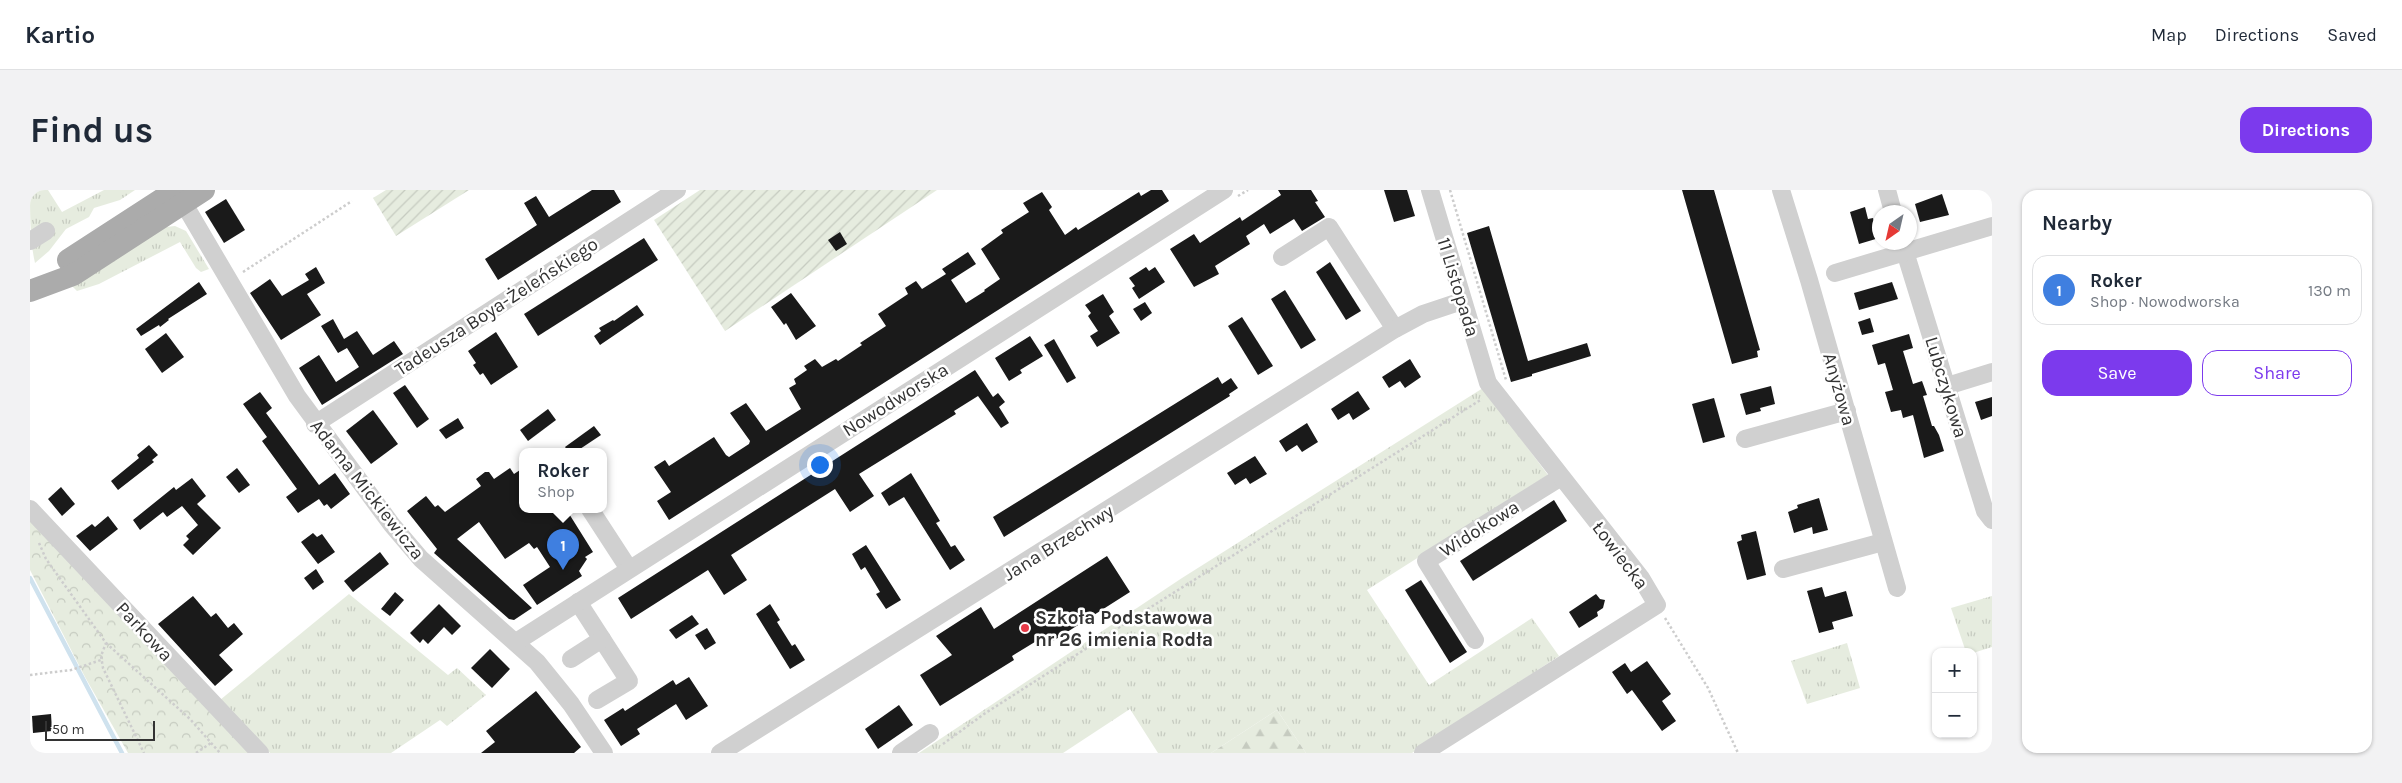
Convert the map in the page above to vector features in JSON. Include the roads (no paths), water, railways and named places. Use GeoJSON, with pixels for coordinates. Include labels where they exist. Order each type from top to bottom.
{"type":"FeatureCollection","features":[{"type":"Feature","properties":{"kind":"main road"},"geometry":{"type":"LineString","coordinates":[[34,288],[64,263],[178,193],[204,190]]}},
{"type":"Feature","properties":{"kind":"street","name":"Tadeusza Boya-Żeleńskiego"},"geometry":{"type":"LineString","coordinates":[[315,424],[677,190]]}},
{"type":"Feature","properties":{"kind":"street","name":"Nowodworska"},"geometry":{"type":"LineString","coordinates":[[516,642],[1224,190]]}},
{"type":"Feature","properties":{"kind":"street","name":"11 Listopada"},"geometry":{"type":"LineString","coordinates":[[1430,190],[1462,301],[1497,388]]}},
{"type":"Feature","properties":{"kind":"street","name":"Anyżowa"},"geometry":{"type":"LineString","coordinates":[[1781,190],[1847,411],[1897,588]]}},
{"type":"Feature","properties":{"kind":"street"},"geometry":{"type":"LineString","coordinates":[[1887,190],[1892,205]]}},
{"type":"Feature","properties":{"kind":"street","name":"Adama Mickiewicza"},"geometry":{"type":"LineString","coordinates":[[178,193],[315,424],[411,548],[537,662],[571,704],[604,753]]}},
{"type":"Feature","properties":{"kind":"street"},"geometry":{"type":"LineString","coordinates":[[1917,245],[1992,226]]}},
{"type":"Feature","properties":{"kind":"street"},"geometry":{"type":"LineString","coordinates":[[1282,257],[1329,227],[1396,329]]}},
{"type":"Feature","properties":{"kind":"street"},"geometry":{"type":"LineString","coordinates":[[30,241],[46,231]]}},
{"type":"Feature","properties":{"kind":"street"},"geometry":{"type":"LineString","coordinates":[[1834,273],[1898,250]]}},
{"type":"Feature","properties":{"kind":"street","name":"Lubczykowa"},"geometry":{"type":"LineString","coordinates":[[1905,250],[1985,511],[1992,520]]}},
{"type":"Feature","properties":{"kind":"street","name":"Jana Brzechwy"},"geometry":{"type":"LineString","coordinates":[[720,753],[1396,329],[1423,314],[1462,301]]}},
{"type":"Feature","properties":{"kind":"street"},"geometry":{"type":"LineString","coordinates":[[1947,386],[1992,372]]}},
{"type":"Feature","properties":{"kind":"street","name":"Łowiecka"},"geometry":{"type":"LineString","coordinates":[[1423,753],[1657,605],[1641,578],[1561,477],[1497,388]]}},
{"type":"Feature","properties":{"kind":"street"},"geometry":{"type":"LineString","coordinates":[[1745,439],[1847,411]]}},
{"type":"Feature","properties":{"kind":"street","name":"Widokowa"},"geometry":{"type":"LineString","coordinates":[[1475,640],[1426,561],[1561,477]]}},
{"type":"Feature","properties":{"kind":"street","name":"Parkowa"},"geometry":{"type":"LineString","coordinates":[[32,510],[260,753]]}},
{"type":"Feature","properties":{"kind":"street"},"geometry":{"type":"LineString","coordinates":[[593,513],[628,569]]}},
{"type":"Feature","properties":{"kind":"street"},"geometry":{"type":"LineString","coordinates":[[1783,569],[1883,542]]}},
{"type":"Feature","properties":{"kind":"street"},"geometry":{"type":"LineString","coordinates":[[578,602],[629,680],[597,700]]}},
{"type":"Feature","properties":{"kind":"street"},"geometry":{"type":"LineString","coordinates":[[571,659],[602,639]]}},
{"type":"Feature","properties":{"kind":"street"},"geometry":{"type":"LineString","coordinates":[[901,753],[933,741]]}},
{"type":"Feature","properties":{"kind":"waterway"},"geometry":{"type":"LineString","coordinates":[[30,578],[122,753]]}},
{"type":"Feature","properties":{"kind":"place","name":"Roker"},"geometry":{"type":"Point","coordinates":[563,570]}},
{"type":"Feature","properties":{"kind":"place","name":"Szkoła Podstawowa nr 26 imienia Rodła"},"geometry":{"type":"Point","coordinates":[1025,628]}}]}
